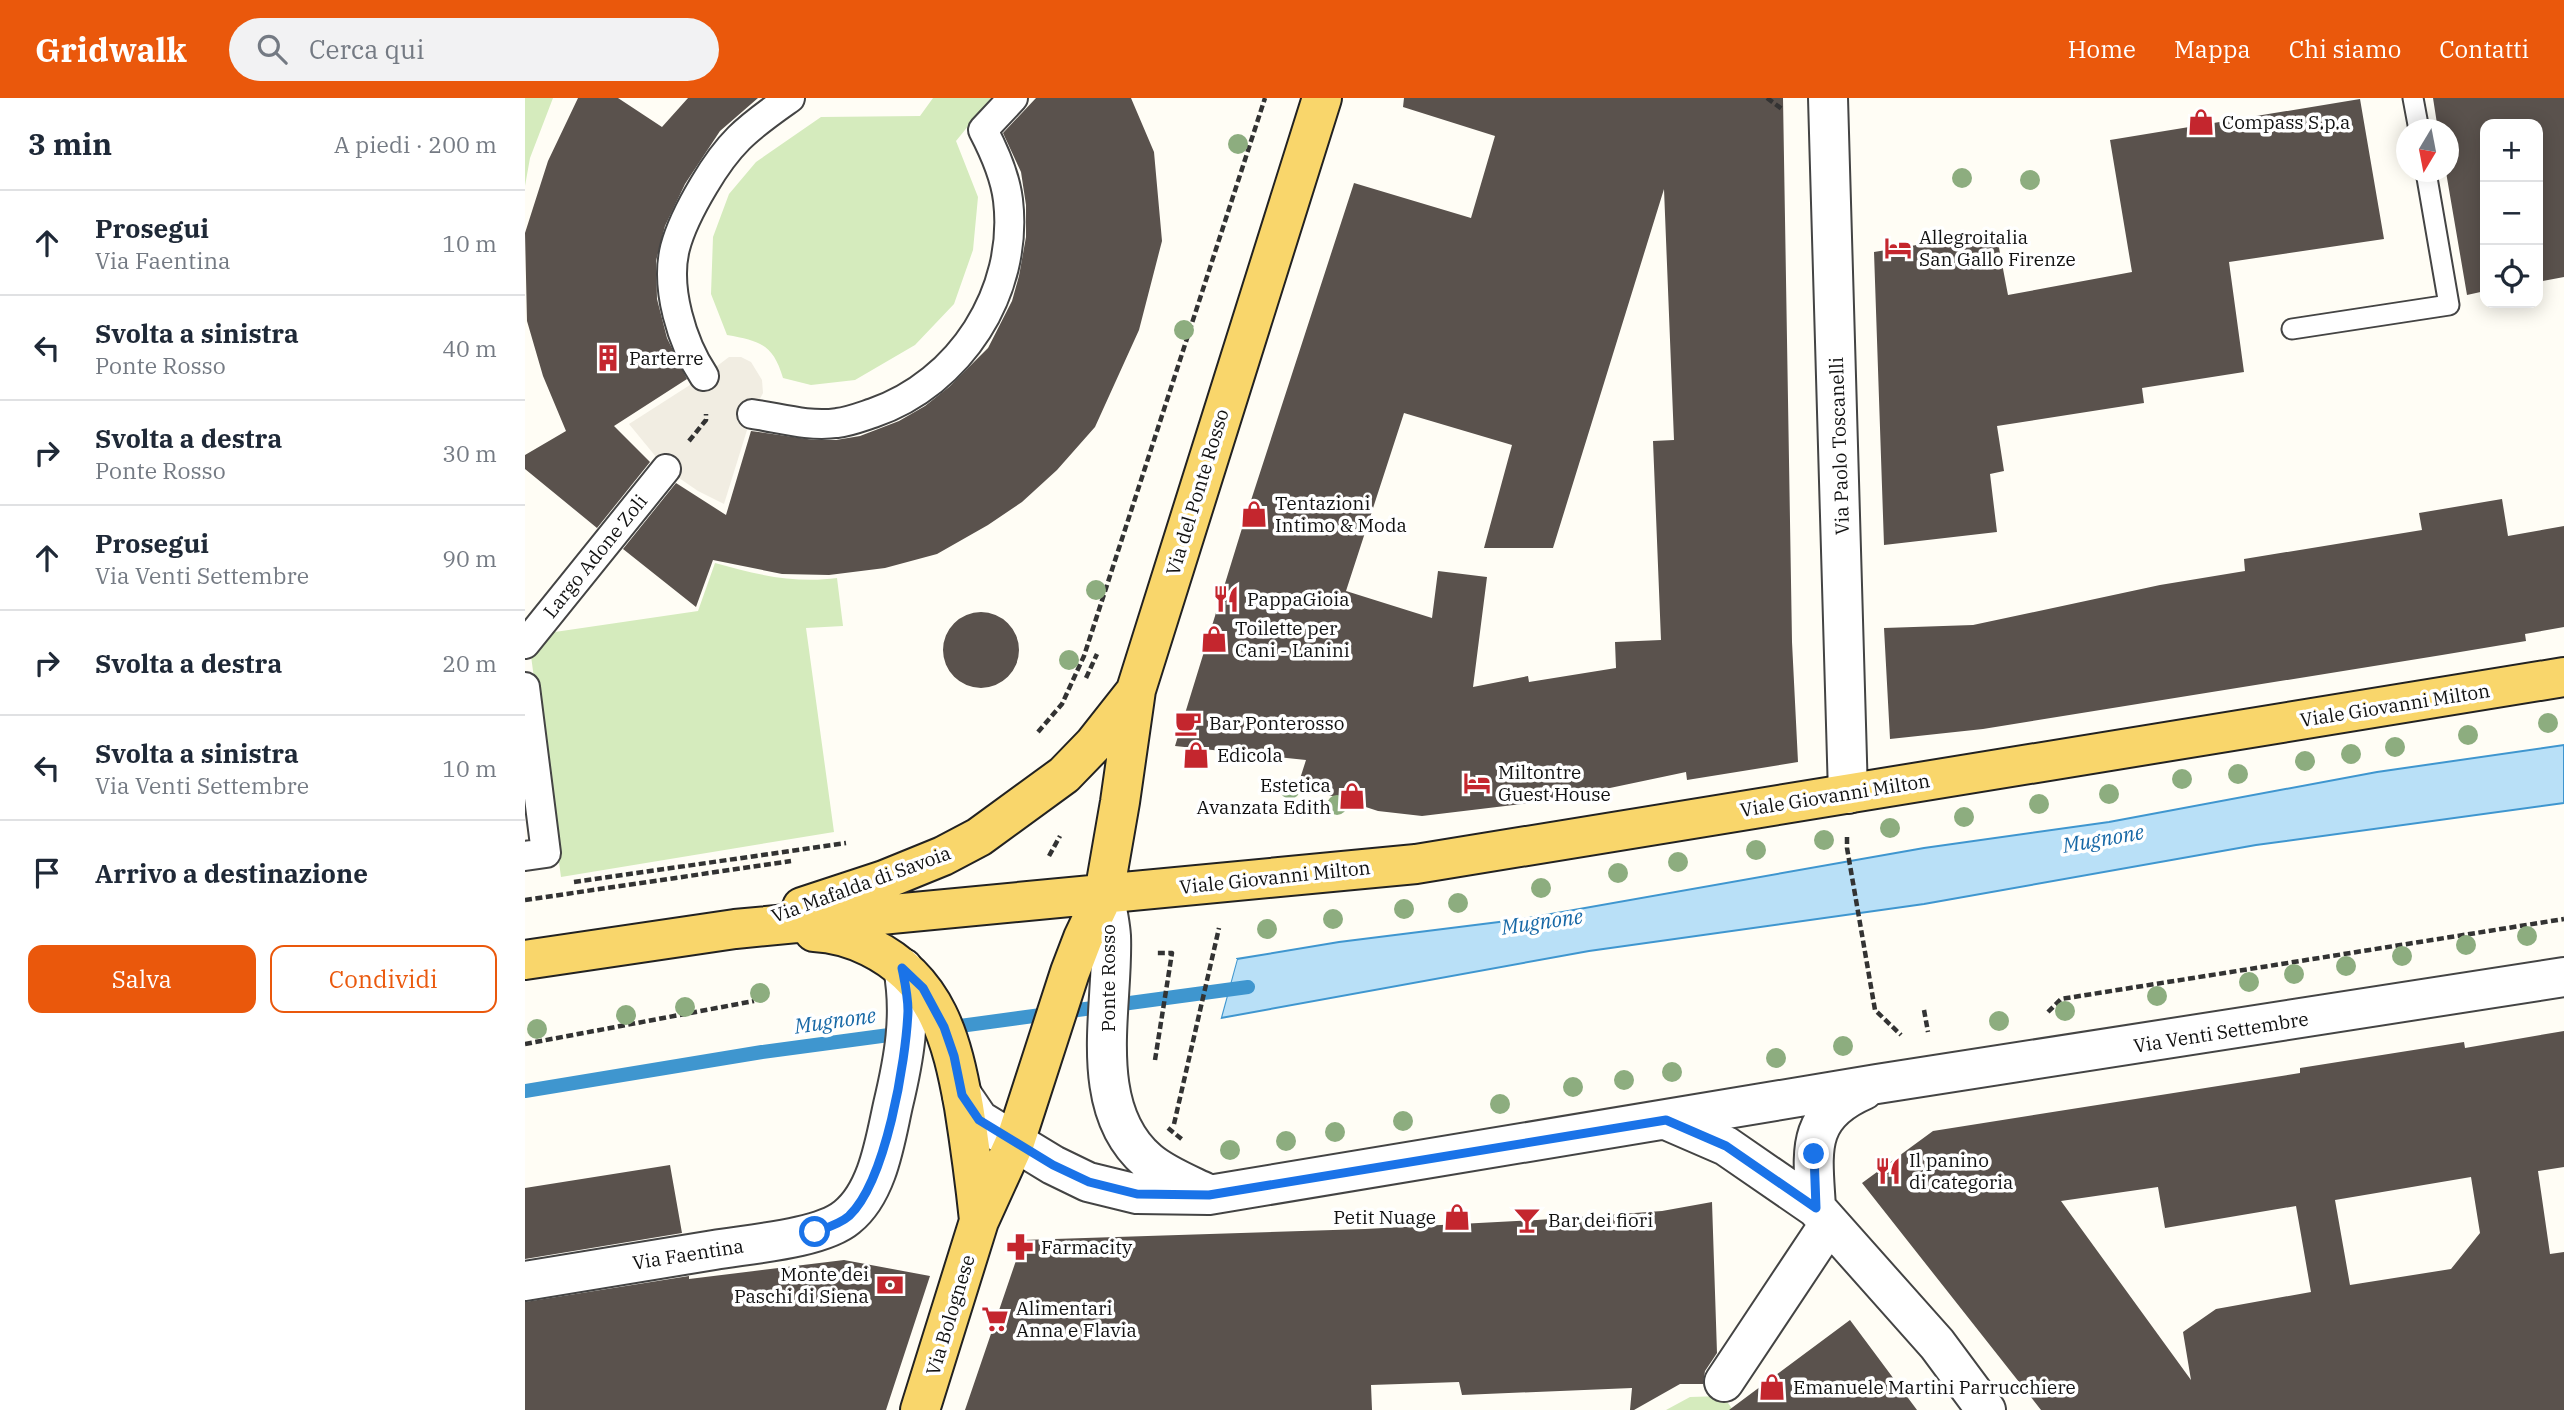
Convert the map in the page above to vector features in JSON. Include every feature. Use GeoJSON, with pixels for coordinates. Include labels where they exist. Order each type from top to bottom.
{"type":"FeatureCollection","features":[{"type":"Feature","properties":{"kind":"main road","name":"Via del Ponte Rosso"},"geometry":{"type":"LineString","coordinates":[[1104,894],[1136,690],[1322,98]]}},
{"type":"Feature","properties":{"kind":"main road","name":"Viale Giovanni Milton"},"geometry":{"type":"LineString","coordinates":[[1104,894],[1416,864],[2564,677]]}},
{"type":"Feature","properties":{"kind":"main road","name":"Via Mafalda di Savoia"},"geometry":{"type":"LineString","coordinates":[[735,929],[884,880],[943,856],[979,837],[1064,775],[1094,744],[1136,690]]}},
{"type":"Feature","properties":{"kind":"main road","name":"Via Mafalda di Savoia"},"geometry":{"type":"LineString","coordinates":[[525,960],[735,929],[1104,894]]}},
{"type":"Feature","properties":{"kind":"main road","name":"Ponte Rosso"},"geometry":{"type":"LineString","coordinates":[[979,1221],[1017,1145],[1070,972],[1104,894]]}},
{"type":"Feature","properties":{"kind":"main road"},"geometry":{"type":"LineString","coordinates":[[735,929],[824,932],[848,937],[882,953],[911,982],[944,1027],[954,1056],[971,1149],[979,1221]]}},
{"type":"Feature","properties":{"kind":"main road","name":"Via Bolognese"},"geometry":{"type":"LineString","coordinates":[[921,1410],[979,1221]]}},
{"type":"Feature","properties":{"kind":"street"},"geometry":{"type":"LineString","coordinates":[[704,376],[690,356],[681,330],[673,280],[674,251],[683,223],[717,163],[739,138],[790,98]]}},
{"type":"Feature","properties":{"kind":"street"},"geometry":{"type":"LineString","coordinates":[[752,414],[806,424],[837,423],[862,416],[909,397],[929,384],[965,350],[992,303],[1007,248],[1008,197],[995,152],[983,130],[1013,98]]}},
{"type":"Feature","properties":{"kind":"street","name":"Via Paolo Toscanelli"},"geometry":{"type":"LineString","coordinates":[[1828,98],[1848,794]]}},
{"type":"Feature","properties":{"kind":"street","name":"Largo Adone Zoli"},"geometry":{"type":"LineString","coordinates":[[525,644],[666,469]]}},
{"type":"Feature","properties":{"kind":"street"},"geometry":{"type":"LineString","coordinates":[[525,687],[547,853],[525,856]]}},
{"type":"Feature","properties":{"kind":"street","name":"Ponte Rosso"},"geometry":{"type":"LineString","coordinates":[[1104,894],[1111,939],[1108,1069],[1112,1097],[1126,1132],[1148,1162],[1209,1195]]}},
{"type":"Feature","properties":{"kind":"street","name":"Via Venti Settembre"},"geometry":{"type":"LineString","coordinates":[[1017,1145],[1053,1165],[1101,1185],[1137,1194],[1209,1195],[1877,1084],[2564,977]]}},
{"type":"Feature","properties":{"kind":"street","name":"Via Faentina"},"geometry":{"type":"LineString","coordinates":[[525,1281],[788,1238],[824,1229],[848,1216],[869,1187],[880,1156],[906,1041],[911,982]]}},
{"type":"Feature","properties":{"kind":"street","name":"Via Venti Settembre"},"geometry":{"type":"LineString","coordinates":[[1823,1216],[1814,1154],[1821,1123],[1830,1111],[1849,1097],[1877,1084]]}},
{"type":"Feature","properties":{"kind":"street"},"geometry":{"type":"LineString","coordinates":[[962,1095],[979,1120],[1017,1145]]}},
{"type":"Feature","properties":{"kind":"street"},"geometry":{"type":"LineString","coordinates":[[1666,1120],[1726,1146],[1823,1216],[1937,1344],[1986,1410]]}},
{"type":"Feature","properties":{"kind":"street"},"geometry":{"type":"LineString","coordinates":[[1724,1382],[1793,1275],[1823,1216]]}},
{"type":"Feature","properties":{"kind":"lane"},"geometry":{"type":"LineString","coordinates":[[2413,98],[2417,119]]}},
{"type":"Feature","properties":{"kind":"lane"},"geometry":{"type":"LineString","coordinates":[[2292,330],[2449,305],[2428,182]]}},
{"type":"Feature","properties":{"kind":"path"},"geometry":{"type":"LineString","coordinates":[[1032,740],[1062,704],[1084,656],[1265,98]]}},
{"type":"Feature","properties":{"kind":"path"},"geometry":{"type":"LineString","coordinates":[[1767,98],[1783,110]]}},
{"type":"Feature","properties":{"kind":"path"},"geometry":{"type":"LineString","coordinates":[[666,469],[706,420],[704,376]]}},
{"type":"Feature","properties":{"kind":"path"},"geometry":{"type":"LineString","coordinates":[[566,884],[851,842]]}},
{"type":"Feature","properties":{"kind":"path"},"geometry":{"type":"LineString","coordinates":[[1847,848],[1875,1010],[1907,1040]]}},
{"type":"Feature","properties":{"kind":"path"},"geometry":{"type":"LineString","coordinates":[[525,900],[800,859]]}},
{"type":"Feature","properties":{"kind":"path"},"geometry":{"type":"LineString","coordinates":[[2061,999],[2564,919]]}},
{"type":"Feature","properties":{"kind":"path"},"geometry":{"type":"LineString","coordinates":[[1177,1114],[1210,960]]}},
{"type":"Feature","properties":{"kind":"path"},"geometry":{"type":"LineString","coordinates":[[1153,1069],[1171,964]]}},
{"type":"Feature","properties":{"kind":"path"},"geometry":{"type":"LineString","coordinates":[[525,1044],[754,1001]]}},
{"type":"Feature","properties":{"kind":"path"},"geometry":{"type":"LineString","coordinates":[[1924,1010],[1931,1043]]}},
{"type":"Feature","properties":{"kind":"path"},"geometry":{"type":"LineString","coordinates":[[1161,1119],[1184,1141]]}},
{"type":"Feature","properties":{"kind":"green space"},"geometry":{"type":"Polygon","coordinates":[[[525,98],[553,98],[530,158],[525,186],[525,98]]]}},
{"type":"Feature","properties":{"kind":"green space"},"geometry":{"type":"Polygon","coordinates":[[[933,98],[991,98],[956,141],[978,197],[973,250],[954,304],[915,345],[855,380],[811,385],[783,378],[775,358],[764,346],[748,339],[727,335],[711,294],[713,237],[729,194],[756,162],[821,117],[920,116],[933,98]]]}},
{"type":"Feature","properties":{"kind":"green space"},"geometry":{"type":"Polygon","coordinates":[[[715,563],[790,579],[837,578],[843,626],[806,628],[834,832],[561,877],[531,656],[548,633],[698,611],[715,563]]]}},
{"type":"Feature","properties":{"kind":"green space"},"geometry":{"type":"Polygon","coordinates":[[[1723,1396],[1733,1410],[1666,1410],[1690,1397],[1723,1396]]]}},
{"type":"Feature","properties":{"kind":"shaded area"},"geometry":{"type":"Polygon","coordinates":[[[729,357],[741,357],[751,362],[762,380],[763,393],[752,414],[724,504],[698,491],[666,469],[629,424],[729,357]]]}},
{"type":"Feature","properties":{"kind":"water"},"geometry":{"type":"Polygon","coordinates":[[[2564,745],[2564,803],[2256,845],[1924,904],[1589,951],[1221,1018],[1237,959],[1339,942],[1523,919],[1924,848],[2109,822],[2377,772],[2564,745]]]}},
{"type":"Feature","properties":{"kind":"pier"},"geometry":{"type":"Polygon","coordinates":[[[1233,959],[1237,959],[1220,1021],[1218,1017],[1233,959]]]}},
{"type":"Feature","properties":{"kind":"building"},"geometry":{"type":"Polygon","coordinates":[[[578,98],[618,98],[662,127],[688,98],[758,98],[720,131],[685,184],[665,226],[656,261],[657,299],[667,338],[687,379],[614,426],[650,462],[597,528],[525,469],[525,455],[566,431],[543,376],[527,321],[525,233],[548,161],[578,98]]]}},
{"type":"Feature","properties":{"kind":"building","name":"Parterre"},"geometry":{"type":"Polygon","coordinates":[[[1036,98],[1131,98],[1154,152],[1162,241],[1139,330],[1095,427],[1057,470],[1022,502],[937,554],[885,568],[829,575],[782,574],[713,560],[696,607],[623,549],[676,483],[726,515],[751,431],[814,440],[860,436],[899,421],[925,406],[949,387],[988,348],[1012,301],[1026,237],[1026,205],[1021,172],[1003,133],[1036,98]]]}},
{"type":"Feature","properties":{"kind":"building"},"geometry":{"type":"Polygon","coordinates":[[[1404,98],[1783,98],[1792,642],[1798,762],[1687,780],[1686,772],[1548,801],[1422,816],[1378,811],[1298,785],[1306,760],[1175,746],[1243,525],[1354,183],[1471,218],[1495,136],[1403,107],[1404,98]],[[1664,189],[1553,548],[1484,548],[1512,445],[1404,413],[1346,591],[1432,618],[1438,571],[1487,577],[1473,687],[1528,676],[1529,682],[1616,668],[1615,642],[1661,640],[1653,441],[1674,440],[1664,189]]]}},
{"type":"Feature","properties":{"kind":"building"},"geometry":{"type":"Polygon","coordinates":[[[2433,98],[2564,98],[2564,277],[2543,281],[2543,119],[2480,119],[2480,292],[2467,295],[2448,182],[2459,182],[2459,119],[2436,119],[2433,98]]]}},
{"type":"Feature","properties":{"kind":"building"},"geometry":{"type":"Polygon","coordinates":[[[2360,99],[2384,239],[2229,262],[2244,372],[2142,388],[2144,403],[1997,426],[2004,471],[1990,474],[1997,532],[1884,545],[1874,252],[1996,232],[2008,295],[2132,272],[2110,140],[2360,99]]]}},
{"type":"Feature","properties":{"kind":"building"},"geometry":{"type":"Polygon","coordinates":[[[2502,499],[2508,536],[2564,526],[2564,627],[2525,634],[2526,641],[2442,655],[1983,729],[1890,739],[1884,628],[1973,625],[2160,585],[2245,571],[2244,559],[2422,530],[2419,513],[2502,499]]]}},
{"type":"Feature","properties":{"kind":"building"},"geometry":{"type":"Polygon","coordinates":[[[981,612],[996,615],[1008,623],[1016,635],[1019,650],[1016,665],[1008,677],[996,685],[981,688],[966,685],[954,677],[946,665],[943,650],[946,635],[954,623],[966,615],[981,612]]]}},
{"type":"Feature","properties":{"kind":"building"},"geometry":{"type":"Polygon","coordinates":[[[2564,1031],[2564,1167],[2538,1171],[2550,1254],[2564,1252],[2564,1410],[2041,1410],[1862,1183],[1933,1131],[2300,1073],[2300,1068],[2464,1042],[2465,1048],[2564,1031]],[[2471,1177],[2335,1200],[2350,1285],[2451,1269],[2480,1233],[2471,1177]],[[2158,1187],[2061,1201],[2191,1380],[2183,1332],[2216,1309],[2311,1292],[2296,1206],[2165,1228],[2158,1187]]]}},
{"type":"Feature","properties":{"kind":"building"},"geometry":{"type":"Polygon","coordinates":[[[670,1165],[682,1233],[525,1259],[525,1188],[670,1165]]]}},
{"type":"Feature","properties":{"kind":"building"},"geometry":{"type":"Polygon","coordinates":[[[1712,1202],[1717,1353],[1705,1371],[1703,1384],[1680,1384],[1634,1410],[1630,1410],[1632,1388],[1462,1395],[1459,1382],[1371,1385],[1372,1410],[965,1410],[1023,1240],[1365,1229],[1537,1220],[1662,1211],[1712,1202]]]}},
{"type":"Feature","properties":{"kind":"building"},"geometry":{"type":"Polygon","coordinates":[[[844,1260],[930,1276],[886,1410],[525,1410],[525,1302],[689,1276],[689,1279],[844,1260]]]}},
{"type":"Feature","properties":{"kind":"building"},"geometry":{"type":"Polygon","coordinates":[[[1850,1320],[1917,1410],[1729,1410],[1850,1320]]]}},
{"type":"Feature","properties":{"kind":"waterway","name":"Mugnone"},"geometry":{"type":"LineString","coordinates":[[945,1028],[1248,987]]}},
{"type":"Feature","properties":{"kind":"waterway","name":"Mugnone"},"geometry":{"type":"LineString","coordinates":[[525,1091],[762,1052],[904,1033]]}},
{"type":"Feature","properties":{"kind":"place","name":"Compass S.p.a"},"geometry":{"type":"Point","coordinates":[2201,122]}},
{"type":"Feature","properties":{"kind":"place","name":"Allegroitalia San Gallo Firenze"},"geometry":{"type":"Point","coordinates":[1898,248]}},
{"type":"Feature","properties":{"kind":"place","name":"Parterre"},"geometry":{"type":"Point","coordinates":[608,358]}},
{"type":"Feature","properties":{"kind":"place","name":"Tentazioni Intimo & Moda"},"geometry":{"type":"Point","coordinates":[1254,514]}},
{"type":"Feature","properties":{"kind":"place","name":"PappaGioia"},"geometry":{"type":"Point","coordinates":[1226,599]}},
{"type":"Feature","properties":{"kind":"place","name":"Toilette per Cani - Lanini"},"geometry":{"type":"Point","coordinates":[1214,639]}},
{"type":"Feature","properties":{"kind":"place","name":"Bar Ponterosso"},"geometry":{"type":"Point","coordinates":[1188,723]}},
{"type":"Feature","properties":{"kind":"place","name":"Edicola"},"geometry":{"type":"Point","coordinates":[1196,755]}},
{"type":"Feature","properties":{"kind":"place","name":"Miltontre Guest House"},"geometry":{"type":"Point","coordinates":[1477,783]}},
{"type":"Feature","properties":{"kind":"place","name":"Estetica Avanzata Edith"},"geometry":{"type":"Point","coordinates":[1352,796]}},
{"type":"Feature","properties":{"kind":"place","name":"Il panino di categoria"},"geometry":{"type":"Point","coordinates":[1888,1171]}},
{"type":"Feature","properties":{"kind":"place","name":"Petit Nuage"},"geometry":{"type":"Point","coordinates":[1457,1217]}},
{"type":"Feature","properties":{"kind":"place","name":"Bar dei fiori"},"geometry":{"type":"Point","coordinates":[1527,1220]}},
{"type":"Feature","properties":{"kind":"place","name":"Farmacity"},"geometry":{"type":"Point","coordinates":[1020,1247]}},
{"type":"Feature","properties":{"kind":"place","name":"Monte dei Paschi di Siena"},"geometry":{"type":"Point","coordinates":[890,1285]}},
{"type":"Feature","properties":{"kind":"place","name":"Alimentari Anna e Flavia"},"geometry":{"type":"Point","coordinates":[995,1319]}},
{"type":"Feature","properties":{"kind":"place","name":"Emanuele Martini Parrucchiere"},"geometry":{"type":"Point","coordinates":[1772,1387]}},
{"type":"Feature","properties":{"kind":"route"},"geometry":{"type":"LineString","coordinates":[[815,1232],[848,1216],[861,1201],[875,1174],[896,1094],[906,1041],[907,990],[902,968],[923,988],[944,1027],[954,1056],[962,1095],[979,1120],[1053,1165],[1089,1182],[1137,1194],[1209,1195],[1666,1120],[1726,1146],[1816,1208],[1814,1154]]}}]}
